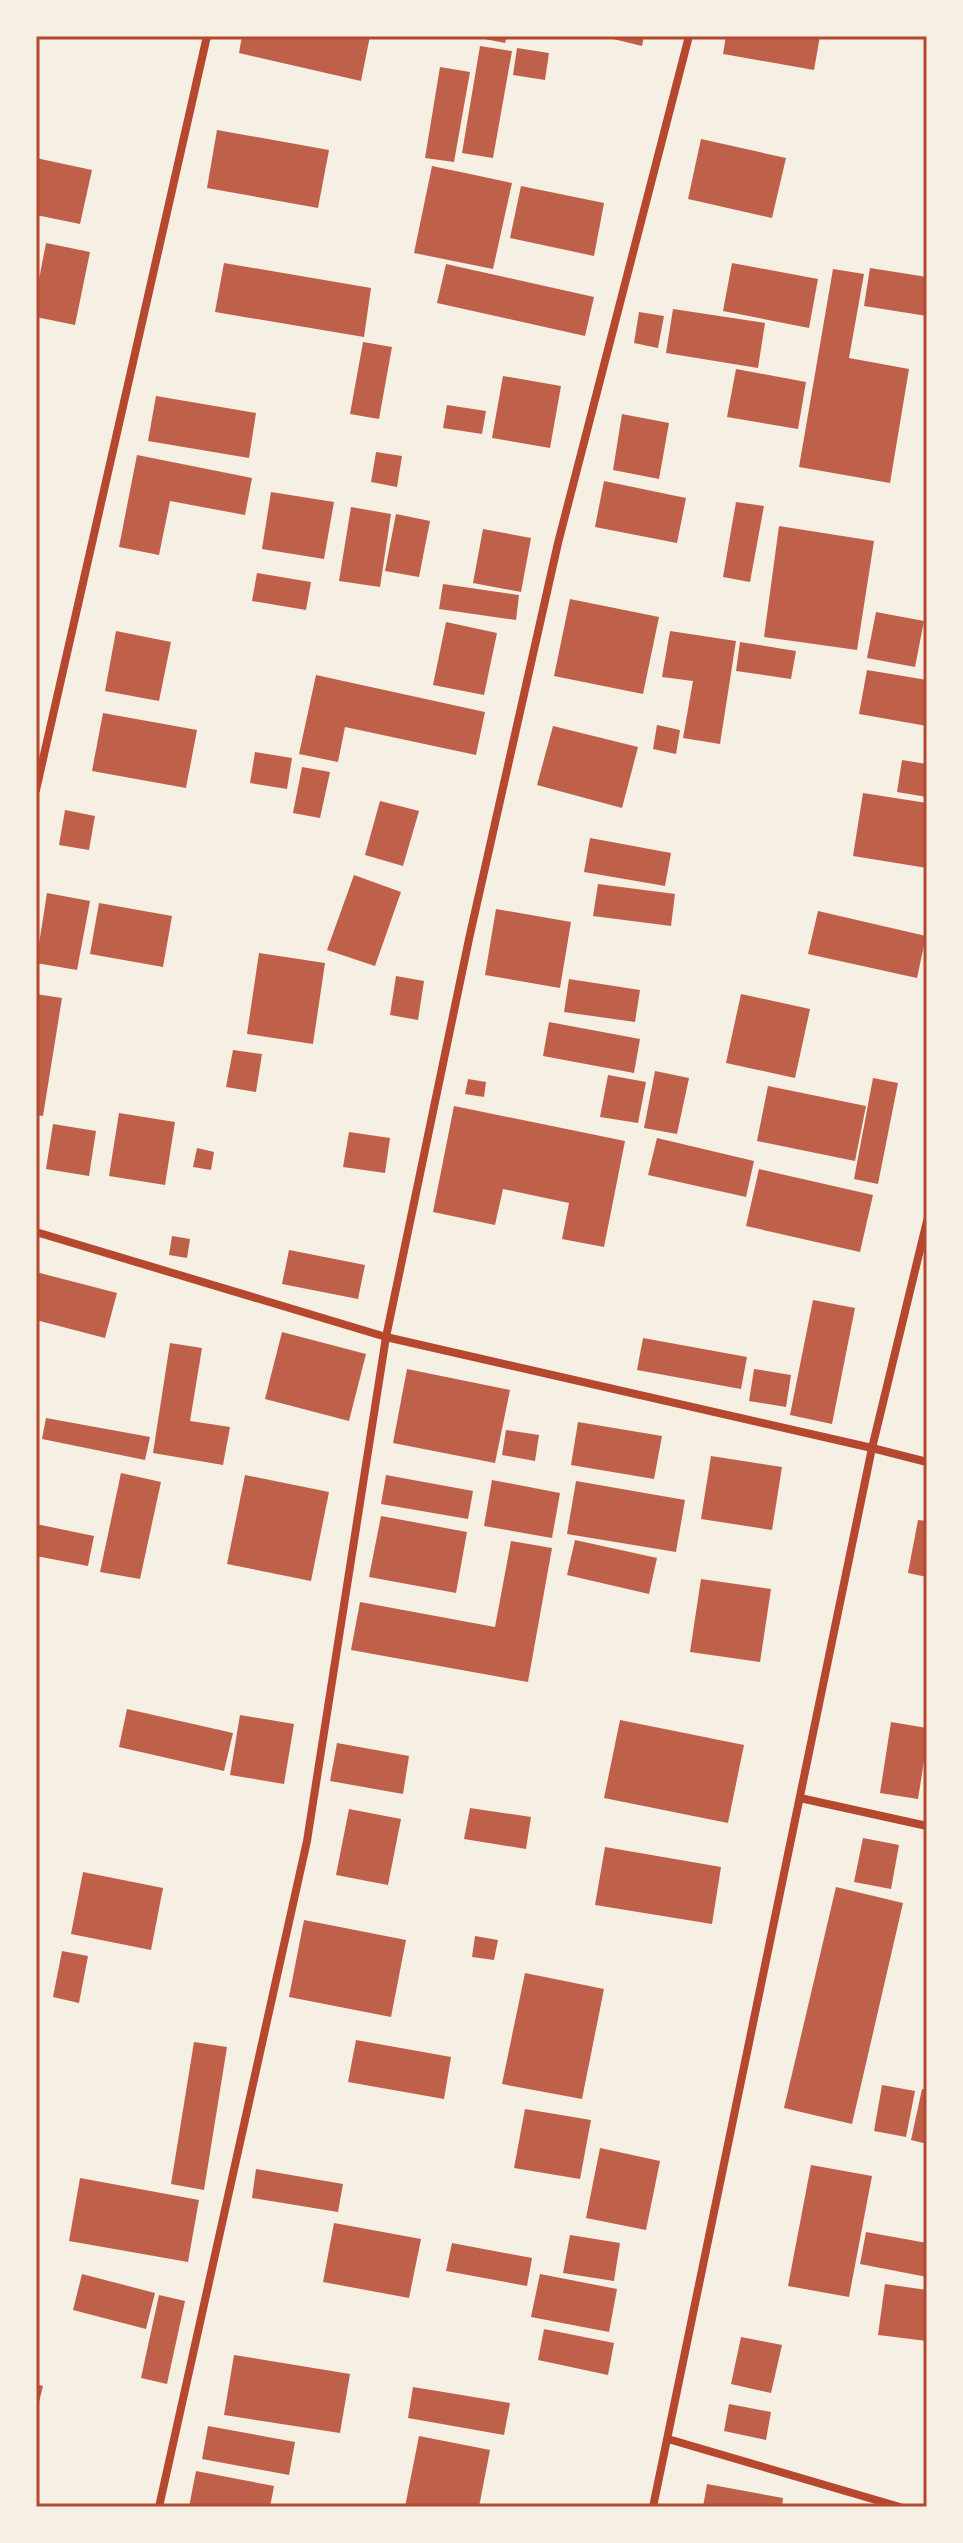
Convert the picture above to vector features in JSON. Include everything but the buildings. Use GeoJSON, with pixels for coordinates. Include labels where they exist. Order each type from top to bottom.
{"type":"FeatureCollection","features":[{"type":"Feature","properties":{"kind":"street"},"geometry":{"type":"LineString","coordinates":[[36,790],[207,36]]}},
{"type":"Feature","properties":{"kind":"street"},"geometry":{"type":"LineString","coordinates":[[159,2507],[307,1841],[386,1337],[469,939],[558,543],[689,36]]}},
{"type":"Feature","properties":{"kind":"street"},"geometry":{"type":"LineString","coordinates":[[653,2507],[872,1448],[927,1221]]}},
{"type":"Feature","properties":{"kind":"street"},"geometry":{"type":"LineString","coordinates":[[36,1232],[386,1337],[927,1462]]}},
{"type":"Feature","properties":{"kind":"street"},"geometry":{"type":"LineString","coordinates":[[800,1798],[927,1826]]}},
{"type":"Feature","properties":{"kind":"street"},"geometry":{"type":"LineString","coordinates":[[668,2439],[900,2507]]}}]}
